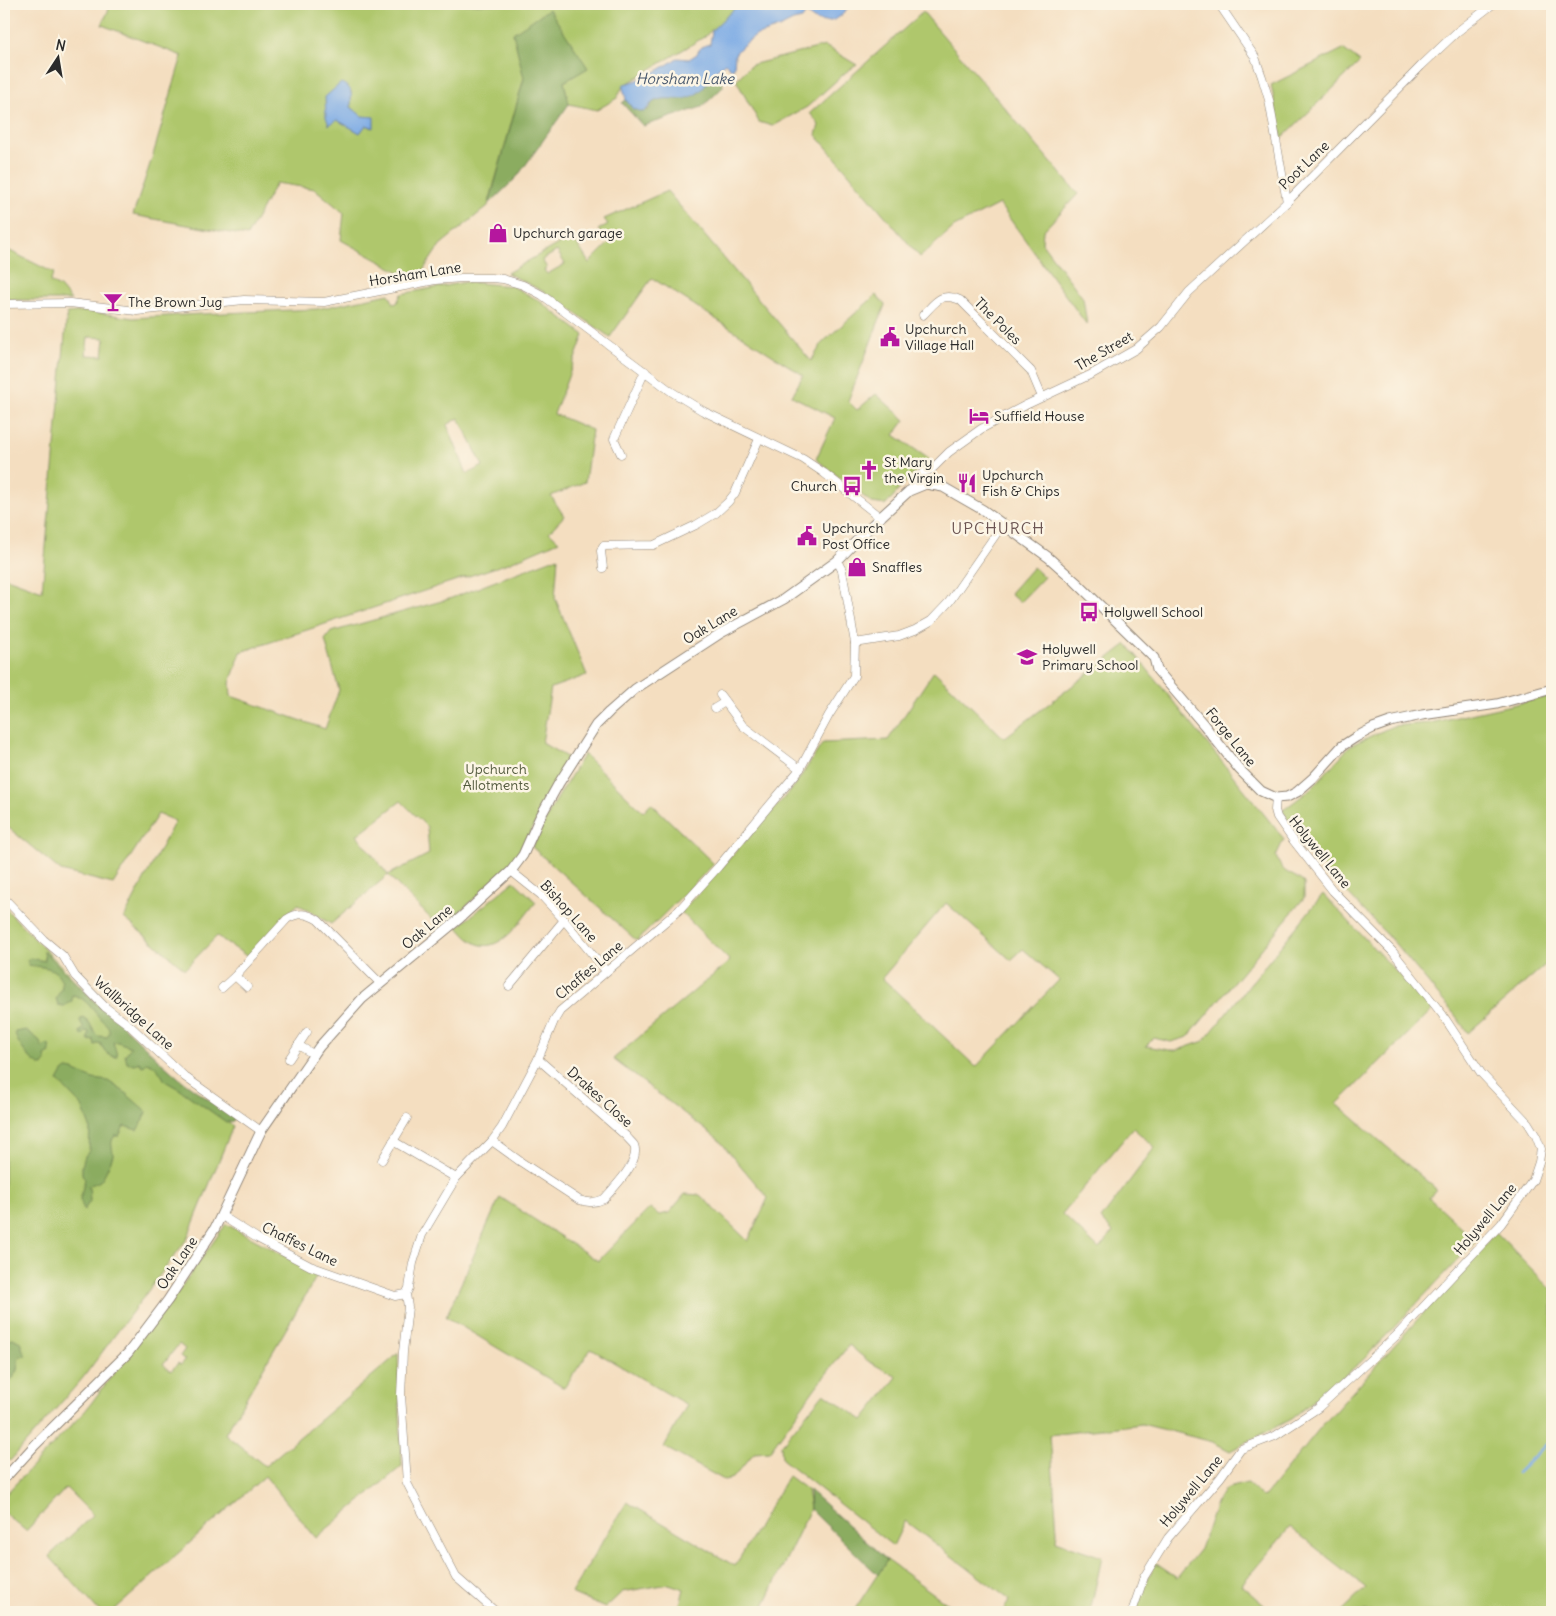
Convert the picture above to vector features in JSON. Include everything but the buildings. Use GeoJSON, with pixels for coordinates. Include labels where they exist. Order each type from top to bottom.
{"type":"FeatureCollection","features":[{"type":"Feature","properties":{"kind":"street","name":"Poot Lane"},"geometry":{"type":"LineString","coordinates":[[1220,4],[1255,57],[1262,77],[1269,100],[1286,202]]}},
{"type":"Feature","properties":{"kind":"street","name":"Poot Lane"},"geometry":{"type":"LineString","coordinates":[[1286,202],[1420,66],[1457,32],[1493,4]]}},
{"type":"Feature","properties":{"kind":"street","name":"The Street"},"geometry":{"type":"LineString","coordinates":[[912,489],[913,483],[925,471],[932,469],[952,450],[981,429],[1042,397],[1092,374],[1136,349],[1161,327],[1189,292],[1286,202]]}},
{"type":"Feature","properties":{"kind":"street","name":"Horsham Lane"},"geometry":{"type":"LineString","coordinates":[[4,304],[70,303],[137,312],[244,300],[324,302],[435,280],[491,278],[517,283],[537,292],[684,400],[806,461],[881,518]]}},
{"type":"Feature","properties":{"kind":"street","name":"The Poles"},"geometry":{"type":"LineString","coordinates":[[923,316],[943,297],[951,296],[960,300],[1031,370],[1042,397]]}},
{"type":"Feature","properties":{"kind":"street"},"geometry":{"type":"LineString","coordinates":[[621,454],[614,439],[645,371]]}},
{"type":"Feature","properties":{"kind":"street"},"geometry":{"type":"LineString","coordinates":[[603,568],[601,551],[604,546],[654,545],[696,525],[721,509],[736,490],[760,438]]}},
{"type":"Feature","properties":{"kind":"street"},"geometry":{"type":"LineString","coordinates":[[931,484],[932,469]]}},
{"type":"Feature","properties":{"kind":"street","name":"Oak Lane"},"geometry":{"type":"LineString","coordinates":[[4,1479],[35,1444],[128,1353],[168,1300],[209,1239],[262,1132],[313,1054],[348,1014],[380,984],[466,912],[511,871],[523,855],[539,819],[573,760],[596,725],[636,689],[721,633],[784,599],[837,561],[907,492],[931,484],[943,486]]}},
{"type":"Feature","properties":{"kind":"street","name":"Forge Lane"},"geometry":{"type":"LineString","coordinates":[[943,486],[970,502],[1040,550],[1071,577],[1154,658],[1157,670],[1239,769],[1261,791],[1276,798]]}},
{"type":"Feature","properties":{"kind":"street"},"geometry":{"type":"LineString","coordinates":[[855,643],[906,634],[934,619],[949,602],[1003,524]]}},
{"type":"Feature","properties":{"kind":"street","name":"Chaffes Lane"},"geometry":{"type":"LineString","coordinates":[[222,1216],[257,1238],[310,1266],[395,1296],[406,1294],[422,1235],[456,1178],[492,1141],[502,1127],[538,1059],[560,1010],[679,910],[718,867],[800,769],[829,714],[854,676],[855,643],[842,570],[837,561]]}},
{"type":"Feature","properties":{"kind":"street"},"geometry":{"type":"LineString","coordinates":[[1276,798],[1287,797],[1298,792],[1342,746],[1356,736],[1373,728],[1422,715],[1497,704],[1552,689]]}},
{"type":"Feature","properties":{"kind":"street"},"geometry":{"type":"LineString","coordinates":[[720,695],[743,726],[800,769]]}},
{"type":"Feature","properties":{"kind":"street"},"geometry":{"type":"LineString","coordinates":[[715,708],[725,702]]}},
{"type":"Feature","properties":{"kind":"street","name":"Holywell Lane"},"geometry":{"type":"LineString","coordinates":[[1132,1612],[1144,1577],[1168,1538],[1220,1478],[1241,1449],[1275,1436],[1318,1408],[1398,1335],[1501,1224],[1533,1180],[1539,1162],[1541,1148],[1528,1123],[1481,1074],[1442,1014],[1393,952],[1333,891],[1276,817],[1276,798]]}},
{"type":"Feature","properties":{"kind":"street","name":"Bishop Lane"},"geometry":{"type":"LineString","coordinates":[[511,871],[541,895],[606,971]]}},
{"type":"Feature","properties":{"kind":"street","name":"Wallbridge Lane"},"geometry":{"type":"LineString","coordinates":[[4,898],[44,940],[63,956],[75,976],[105,1007],[130,1025],[185,1077],[262,1132]]}},
{"type":"Feature","properties":{"kind":"street"},"geometry":{"type":"LineString","coordinates":[[222,988],[236,976],[287,920],[297,914],[310,915],[318,920],[380,984]]}},
{"type":"Feature","properties":{"kind":"street"},"geometry":{"type":"LineString","coordinates":[[509,986],[564,920]]}},
{"type":"Feature","properties":{"kind":"street"},"geometry":{"type":"LineString","coordinates":[[236,976],[247,987]]}},
{"type":"Feature","properties":{"kind":"street"},"geometry":{"type":"LineString","coordinates":[[289,1059],[307,1032]]}},
{"type":"Feature","properties":{"kind":"street"},"geometry":{"type":"LineString","coordinates":[[298,1045],[313,1054]]}},
{"type":"Feature","properties":{"kind":"street","name":"Drakes Close"},"geometry":{"type":"LineString","coordinates":[[492,1141],[520,1162],[579,1200],[588,1203],[604,1199],[631,1165],[635,1152],[633,1145],[626,1136],[538,1059]]}},
{"type":"Feature","properties":{"kind":"street"},"geometry":{"type":"LineString","coordinates":[[382,1160],[407,1118]]}},
{"type":"Feature","properties":{"kind":"street"},"geometry":{"type":"LineString","coordinates":[[393,1141],[456,1178]]}},
{"type":"Feature","properties":{"kind":"street"},"geometry":{"type":"LineString","coordinates":[[406,1294],[408,1307],[401,1396],[408,1483],[456,1577],[496,1612]]}},
{"type":"Feature","properties":{"kind":"green space"},"geometry":{"type":"Polygon","coordinates":[[[111,4],[740,4],[704,37],[623,86],[617,98],[597,110],[569,104],[564,82],[587,68],[514,34],[524,78],[488,206],[440,245],[420,275],[414,280],[341,240],[344,213],[315,189],[276,183],[247,236],[133,215],[182,56],[102,25],[111,4]],[[351,91],[329,124],[336,119],[360,133],[366,125],[373,128],[351,106],[351,91]]]}},
{"type":"Feature","properties":{"kind":"green space"},"geometry":{"type":"Polygon","coordinates":[[[549,9],[588,68],[564,82],[569,104],[517,177],[489,204],[524,78],[513,33],[549,9]]]}},
{"type":"Feature","properties":{"kind":"green space"},"geometry":{"type":"Polygon","coordinates":[[[923,12],[1078,194],[1043,231],[1042,243],[1083,298],[1087,325],[999,204],[954,227],[920,257],[816,135],[819,125],[810,113],[923,12]]]}},
{"type":"Feature","properties":{"kind":"green space"},"geometry":{"type":"Polygon","coordinates":[[[825,46],[857,65],[846,72],[807,107],[772,126],[759,122],[736,80],[751,65],[825,46]]]}},
{"type":"Feature","properties":{"kind":"green space"},"geometry":{"type":"Polygon","coordinates":[[[1343,49],[1360,62],[1282,138],[1271,85],[1343,49]]]}},
{"type":"Feature","properties":{"kind":"green space"},"geometry":{"type":"Polygon","coordinates":[[[713,73],[722,77],[723,87],[702,107],[643,126],[622,103],[626,100],[633,109],[648,110],[653,102],[713,73]]]}},
{"type":"Feature","properties":{"kind":"green space"},"geometry":{"type":"Polygon","coordinates":[[[667,191],[811,361],[823,342],[876,295],[885,305],[848,401],[857,410],[876,394],[905,420],[894,435],[929,459],[907,480],[886,505],[872,503],[816,459],[835,418],[792,396],[803,375],[652,278],[610,337],[550,295],[507,273],[572,236],[589,263],[611,241],[598,230],[608,224],[604,219],[667,191]],[[557,251],[542,260],[547,268],[544,270],[547,274],[565,264],[557,251]]]}},
{"type":"Feature","properties":{"kind":"green space"},"geometry":{"type":"Polygon","coordinates":[[[8,250],[54,273],[50,282],[60,287],[71,300],[4,300],[4,266],[8,250]]]}},
{"type":"Feature","properties":{"kind":"green space","name":"Upchurch Allotments"},"geometry":{"type":"Polygon","coordinates":[[[466,282],[512,286],[538,300],[584,335],[554,414],[592,430],[585,482],[551,496],[564,516],[549,532],[559,541],[508,563],[241,652],[230,683],[231,696],[325,729],[339,690],[325,640],[331,632],[449,599],[558,557],[555,598],[587,675],[551,688],[542,743],[570,759],[517,857],[510,866],[441,929],[388,875],[331,924],[298,904],[248,957],[217,936],[185,969],[124,918],[175,821],[158,814],[113,884],[61,871],[4,824],[4,577],[42,591],[67,313],[86,311],[133,318],[317,309],[389,294],[394,304],[397,303],[401,294],[466,282]],[[88,337],[86,355],[103,356],[105,338],[88,337]],[[459,418],[447,425],[467,474],[483,466],[459,418]],[[401,801],[357,835],[388,875],[429,854],[427,827],[401,801]]]}},
{"type":"Feature","properties":{"kind":"green space"},"geometry":{"type":"Polygon","coordinates":[[[1033,567],[1044,577],[1020,602],[1010,593],[1033,567]]]}},
{"type":"Feature","properties":{"kind":"green space"},"geometry":{"type":"Polygon","coordinates":[[[1127,644],[1284,839],[1276,856],[1281,867],[1304,883],[1304,898],[1188,1037],[1171,1042],[1154,1038],[1146,1046],[1175,1051],[1204,1041],[1323,894],[1432,1010],[1337,1104],[1436,1189],[1429,1198],[1476,1241],[1362,1361],[1291,1419],[1230,1451],[1213,1442],[1142,1424],[1050,1435],[1057,1531],[1056,1541],[1102,1557],[1090,1612],[1002,1612],[1010,1600],[905,1521],[893,1546],[782,1459],[781,1445],[824,1393],[863,1420],[897,1377],[868,1361],[849,1345],[769,1452],[754,1453],[733,1478],[724,1480],[664,1447],[687,1405],[591,1349],[564,1388],[446,1317],[500,1197],[598,1261],[650,1208],[659,1215],[669,1213],[685,1194],[700,1195],[748,1241],[768,1198],[719,1140],[613,1059],[730,961],[681,912],[793,788],[823,743],[888,740],[934,671],[1004,738],[1127,644]],[[946,903],[882,978],[976,1067],[1059,980],[1023,949],[1011,960],[946,903]],[[1133,1128],[1062,1214],[1099,1249],[1113,1232],[1101,1219],[1155,1147],[1133,1128]]]}},
{"type":"Feature","properties":{"kind":"green space"},"geometry":{"type":"Polygon","coordinates":[[[1552,696],[1552,973],[1545,965],[1468,1033],[1392,940],[1328,873],[1282,811],[1311,789],[1351,745],[1393,726],[1430,723],[1552,696]]]}},
{"type":"Feature","properties":{"kind":"green space"},"geometry":{"type":"Polygon","coordinates":[[[584,754],[643,812],[651,803],[714,864],[637,941],[532,847],[551,809],[584,754]]]}},
{"type":"Feature","properties":{"kind":"green space"},"geometry":{"type":"Polygon","coordinates":[[[514,881],[536,902],[516,927],[500,941],[491,945],[482,945],[470,940],[458,927],[514,881]]]}},
{"type":"Feature","properties":{"kind":"green space"},"geometry":{"type":"Polygon","coordinates":[[[4,907],[155,1063],[233,1126],[187,1239],[82,1379],[10,1461],[4,1455],[4,907]]]}},
{"type":"Feature","properties":{"kind":"green space"},"geometry":{"type":"Polygon","coordinates":[[[44,951],[99,1007],[117,1020],[180,1079],[234,1118],[232,1122],[226,1122],[165,1081],[153,1065],[147,1062],[142,1066],[139,1062],[135,1064],[127,1063],[125,1055],[131,1047],[113,1042],[116,1057],[106,1052],[100,1043],[95,1045],[93,1039],[91,1041],[88,1039],[89,1032],[86,1031],[81,1035],[80,1031],[84,1029],[80,1021],[82,1017],[88,1021],[98,1036],[107,1037],[109,1030],[107,1025],[87,1003],[76,996],[72,995],[72,1001],[64,1006],[58,1005],[56,998],[62,985],[59,976],[49,968],[29,965],[27,960],[30,958],[45,961],[44,951]]]}},
{"type":"Feature","properties":{"kind":"green space"},"geometry":{"type":"Polygon","coordinates":[[[26,1030],[39,1040],[42,1047],[49,1044],[50,1053],[45,1056],[46,1061],[43,1066],[34,1061],[18,1042],[15,1032],[26,1030]]]}},
{"type":"Feature","properties":{"kind":"green space"},"geometry":{"type":"Polygon","coordinates":[[[67,1069],[93,1079],[108,1081],[146,1111],[144,1120],[137,1130],[124,1126],[119,1136],[113,1138],[113,1155],[111,1160],[99,1182],[89,1186],[90,1201],[84,1210],[80,1199],[85,1179],[82,1174],[82,1166],[85,1156],[89,1151],[90,1127],[82,1106],[58,1081],[67,1069]]]}},
{"type":"Feature","properties":{"kind":"green space"},"geometry":{"type":"Polygon","coordinates":[[[226,1224],[318,1274],[225,1434],[265,1466],[398,1353],[402,1466],[316,1538],[265,1476],[112,1612],[100,1612],[49,1556],[93,1515],[66,1488],[26,1531],[4,1513],[4,1496],[86,1410],[157,1315],[162,1314],[226,1224]],[[179,1344],[163,1364],[171,1371],[178,1363],[181,1365],[185,1360],[180,1356],[185,1349],[179,1344]]]}},
{"type":"Feature","properties":{"kind":"green space"},"geometry":{"type":"Polygon","coordinates":[[[1496,1232],[1552,1290],[1552,1612],[1341,1612],[1366,1588],[1290,1527],[1241,1585],[1272,1612],[1136,1612],[1140,1596],[1155,1563],[1177,1578],[1200,1549],[1216,1503],[1225,1489],[1247,1483],[1263,1498],[1320,1428],[1496,1232]]]}},
{"type":"Feature","properties":{"kind":"green space"},"geometry":{"type":"Polygon","coordinates":[[[13,1338],[22,1343],[25,1356],[19,1357],[17,1370],[9,1382],[4,1379],[4,1373],[6,1372],[4,1341],[9,1341],[13,1338]]]}},
{"type":"Feature","properties":{"kind":"green space"},"geometry":{"type":"Polygon","coordinates":[[[788,1476],[807,1490],[810,1509],[761,1612],[678,1612],[684,1589],[669,1584],[622,1592],[605,1608],[571,1593],[627,1502],[735,1566],[788,1476]]]}},
{"type":"Feature","properties":{"kind":"green space"},"geometry":{"type":"Polygon","coordinates":[[[809,1490],[887,1560],[878,1575],[810,1509],[809,1490]]]}},
{"type":"Feature","properties":{"kind":"green space"},"geometry":{"type":"Polygon","coordinates":[[[887,1560],[959,1612],[853,1612],[887,1560]]]}},
{"type":"Feature","properties":{"kind":"water","name":"Horsham Lake"},"geometry":{"type":"Polygon","coordinates":[[[745,4],[850,4],[841,16],[832,21],[821,22],[806,13],[802,19],[757,35],[735,54],[734,68],[731,69],[725,63],[711,75],[701,90],[693,96],[683,99],[657,100],[643,112],[633,109],[626,100],[624,84],[652,74],[677,58],[689,59],[697,54],[702,47],[710,44],[714,28],[735,8],[745,4]]]}},
{"type":"Feature","properties":{"kind":"water"},"geometry":{"type":"Polygon","coordinates":[[[341,83],[350,89],[351,107],[362,116],[374,117],[374,128],[366,125],[360,133],[337,120],[329,125],[326,117],[325,97],[341,83]]]}},
{"type":"Feature","properties":{"kind":"waterway"},"geometry":{"type":"LineString","coordinates":[[1517,1473],[1552,1439]]}},
{"type":"Feature","properties":{"kind":"place","name":"Upchurch garage"},"geometry":{"type":"Point","coordinates":[498,233]}},
{"type":"Feature","properties":{"kind":"place","name":"The Brown Jug"},"geometry":{"type":"Point","coordinates":[113,302]}},
{"type":"Feature","properties":{"kind":"place","name":"Upchurch Village Hall"},"geometry":{"type":"Point","coordinates":[890,337]}},
{"type":"Feature","properties":{"kind":"place","name":"Suffield House"},"geometry":{"type":"Point","coordinates":[979,416]}},
{"type":"Feature","properties":{"kind":"place","name":"St Mary the Virgin"},"geometry":{"type":"Point","coordinates":[869,470]}},
{"type":"Feature","properties":{"kind":"place","name":"Upchurch Fish & Chips"},"geometry":{"type":"Point","coordinates":[967,483]}},
{"type":"Feature","properties":{"kind":"place","name":"Church"},"geometry":{"type":"Point","coordinates":[852,486]}},
{"type":"Feature","properties":{"kind":"place","name":"Upchurch Post Office"},"geometry":{"type":"Point","coordinates":[807,536]}},
{"type":"Feature","properties":{"kind":"place","name":"Snaffles"},"geometry":{"type":"Point","coordinates":[857,567]}},
{"type":"Feature","properties":{"kind":"place","name":"Holywell School"},"geometry":{"type":"Point","coordinates":[1089,612]}},
{"type":"Feature","properties":{"kind":"place","name":"Holywell Primary School"},"geometry":{"type":"Point","coordinates":[1027,657]}},
{"type":"Feature","properties":{"kind":"district","name":"UPCHURCH"},"geometry":{"type":"Point","coordinates":[998,528]}}]}
